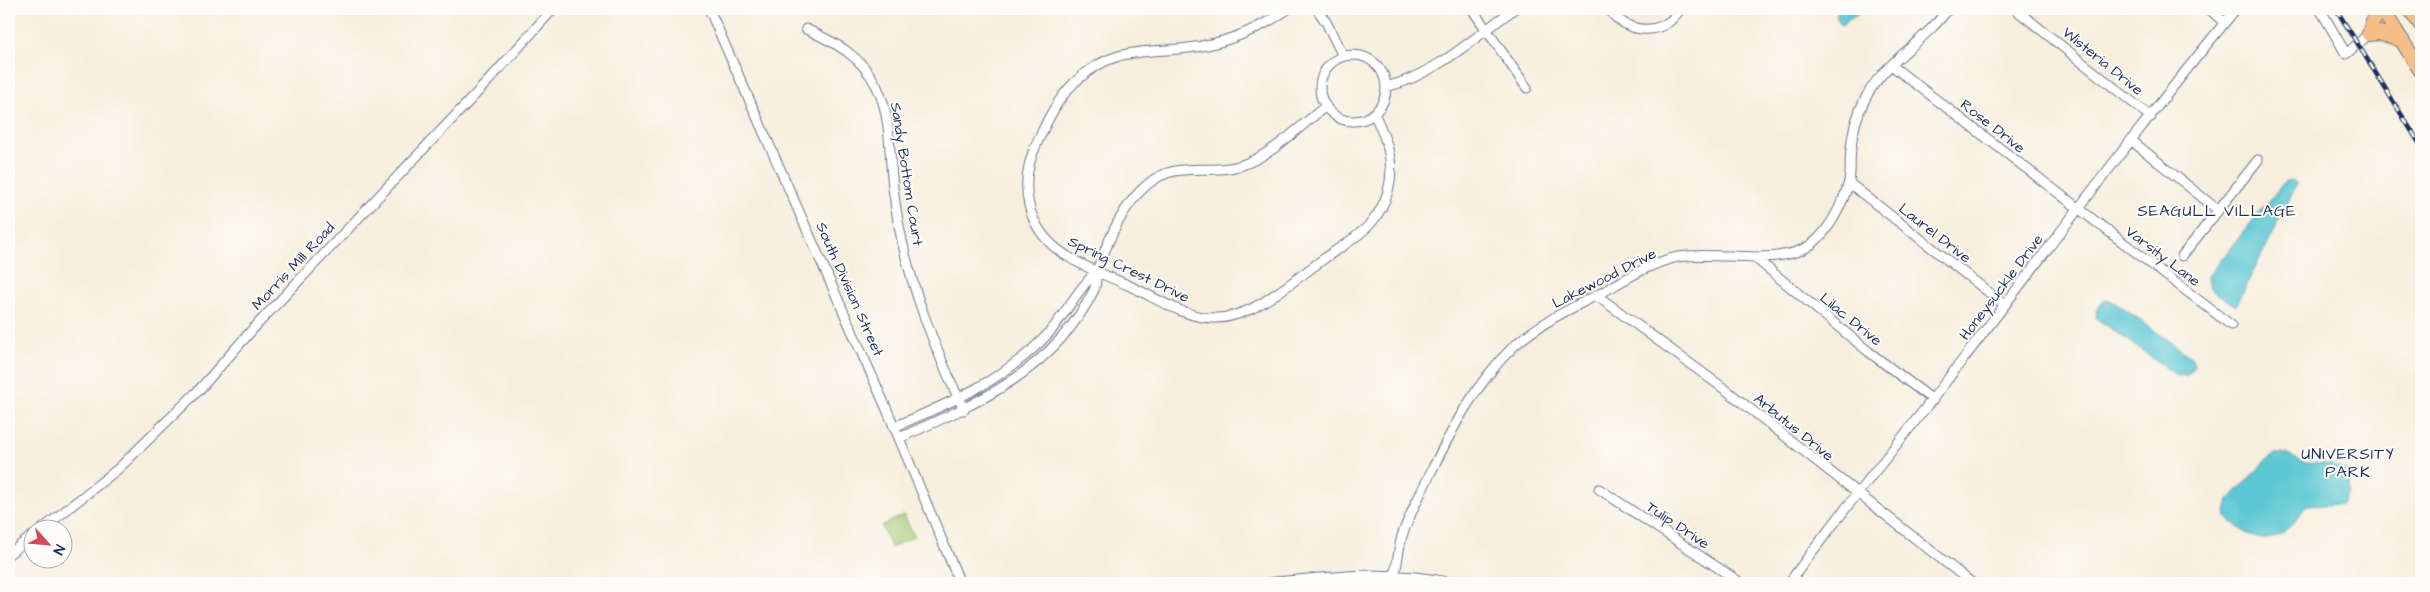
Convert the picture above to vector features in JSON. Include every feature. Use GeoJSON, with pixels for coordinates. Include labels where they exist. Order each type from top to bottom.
{"type":"FeatureCollection","features":[{"type":"Feature","properties":{"kind":"main road"},"geometry":{"type":"LineString","coordinates":[[2402,40],[2380,33],[2369,34],[2373,21],[2382,9],[2402,40],[2421,71]]}},
{"type":"Feature","properties":{"kind":"main road"},"geometry":{"type":"LineString","coordinates":[[2410,9],[2421,25]]}},
{"type":"Feature","properties":{"kind":"street","name":"Morris Mill Road"},"geometry":{"type":"LineString","coordinates":[[54,520],[119,468],[193,396],[553,9]]}},
{"type":"Feature","properties":{"kind":"street","name":"South Division Street"},"geometry":{"type":"LineString","coordinates":[[709,9],[899,438],[960,583]]}},
{"type":"Feature","properties":{"kind":"street","name":"Spring Crest Drive"},"geometry":{"type":"LineString","coordinates":[[1288,9],[1249,31],[1220,41],[1188,48],[1144,50],[1117,56],[1089,71],[1063,95],[1028,165],[1026,194],[1035,223],[1044,237],[1066,256],[1181,310],[1204,317],[1230,316],[1263,302],[1360,233],[1378,214],[1388,190],[1391,162],[1385,138],[1374,113]]}},
{"type":"Feature","properties":{"kind":"street"},"geometry":{"type":"LineString","coordinates":[[1317,9],[1326,22],[1343,56]]}},
{"type":"Feature","properties":{"kind":"street"},"geometry":{"type":"LineString","coordinates":[[1472,9],[1527,88]]}},
{"type":"Feature","properties":{"kind":"street"},"geometry":{"type":"LineString","coordinates":[[1386,87],[1416,78],[1514,9]]}},
{"type":"Feature","properties":{"kind":"street"},"geometry":{"type":"LineString","coordinates":[[1609,9],[1622,23],[1647,30],[1665,25],[1672,20],[1680,9]]}},
{"type":"Feature","properties":{"kind":"street","name":"Lakewood Drive"},"geometry":{"type":"LineString","coordinates":[[1394,579],[1398,551],[1410,515],[1460,415],[1474,393],[1514,346],[1536,330],[1596,295],[1636,274],[1676,257],[1700,254],[1754,257],[1788,255],[1814,242],[1829,224],[1849,183],[1850,150],[1859,112],[1872,88],[1891,65],[1934,28],[1948,9]]}},
{"type":"Feature","properties":{"kind":"street","name":"Wisteria Drive"},"geometry":{"type":"LineString","coordinates":[[2015,9],[2151,117]]}},
{"type":"Feature","properties":{"kind":"street"},"geometry":{"type":"LineString","coordinates":[[2209,9],[2224,22]]}},
{"type":"Feature","properties":{"kind":"street","name":"Honeysuckle Drive"},"geometry":{"type":"LineString","coordinates":[[1789,583],[1816,545],[1933,400],[2078,209],[2236,9]]}},
{"type":"Feature","properties":{"kind":"street"},"geometry":{"type":"LineString","coordinates":[[2320,9],[2346,54],[2369,34]]}},
{"type":"Feature","properties":{"kind":"street","name":"Sandy Bottom Court"},"geometry":{"type":"LineString","coordinates":[[806,29],[831,40],[851,54],[868,72],[880,94],[886,112],[894,195],[908,267],[924,318],[964,410]]}},
{"type":"Feature","properties":{"kind":"street"},"geometry":{"type":"LineString","coordinates":[[1354,54],[1373,61],[1385,77],[1386,87],[1383,101],[1374,113],[1365,119],[1348,120],[1333,114],[1326,106],[1321,92],[1322,76],[1327,67],[1343,56],[1354,54]]}},
{"type":"Feature","properties":{"kind":"street","name":"Rose Drive"},"geometry":{"type":"LineString","coordinates":[[1891,65],[2078,209]]}},
{"type":"Feature","properties":{"kind":"street"},"geometry":{"type":"LineString","coordinates":[[894,427],[958,399],[999,376],[1028,354],[1056,325],[1084,282],[1097,270],[1131,201],[1148,183],[1169,172],[1183,168],[1232,167],[1251,161],[1268,152],[1326,106]]}},
{"type":"Feature","properties":{"kind":"street"},"geometry":{"type":"LineString","coordinates":[[2132,141],[2218,210]]}},
{"type":"Feature","properties":{"kind":"street"},"geometry":{"type":"LineString","coordinates":[[2182,256],[2258,160]]}},
{"type":"Feature","properties":{"kind":"street","name":"Laurel Drive"},"geometry":{"type":"LineString","coordinates":[[1849,183],[2005,305]]}},
{"type":"Feature","properties":{"kind":"street","name":"Varsity Lane"},"geometry":{"type":"LineString","coordinates":[[2078,209],[2231,325]]}},
{"type":"Feature","properties":{"kind":"street","name":"Lilac Drive"},"geometry":{"type":"LineString","coordinates":[[1754,257],[1869,352],[1933,400]]}},
{"type":"Feature","properties":{"kind":"street"},"geometry":{"type":"LineString","coordinates":[[899,438],[964,410],[1016,379],[1050,349],[1088,301],[1096,288],[1097,270]]}},
{"type":"Feature","properties":{"kind":"street","name":"Arbutus Drive"},"geometry":{"type":"LineString","coordinates":[[1596,295],[1730,393],[1857,495],[1972,583]]}},
{"type":"Feature","properties":{"kind":"street","name":"Tulip Drive"},"geometry":{"type":"LineString","coordinates":[[1600,489],[1741,583]]}},
{"type":"Feature","properties":{"kind":"street"},"geometry":{"type":"LineString","coordinates":[[9,554],[22,544]]}},
{"type":"Feature","properties":{"kind":"street"},"geometry":{"type":"LineString","coordinates":[[1272,583],[1332,577],[1450,583]]}},
{"type":"Feature","properties":{"kind":"green space"},"geometry":{"type":"Polygon","coordinates":[[[904,515],[914,536],[891,548],[881,526],[904,515]]]}},
{"type":"Feature","properties":{"kind":"water"},"geometry":{"type":"Polygon","coordinates":[[[1839,9],[1867,9],[1841,25],[1836,15],[1839,9]]]}},
{"type":"Feature","properties":{"kind":"water"},"geometry":{"type":"Polygon","coordinates":[[[2292,180],[2297,184],[2236,306],[2210,289],[2208,276],[2285,181],[2292,180]]]}},
{"type":"Feature","properties":{"kind":"water"},"geometry":{"type":"Polygon","coordinates":[[[2105,300],[2117,303],[2192,358],[2194,366],[2187,375],[2177,376],[2096,318],[2097,309],[2105,300]]]}},
{"type":"Feature","properties":{"kind":"water"},"geometry":{"type":"Polygon","coordinates":[[[2274,453],[2283,453],[2305,463],[2329,464],[2347,471],[2349,493],[2342,504],[2306,506],[2285,531],[2278,536],[2263,539],[2246,533],[2225,516],[2229,499],[2274,453]]]}},
{"type":"Feature","properties":{"kind":"railway"},"geometry":{"type":"LineString","coordinates":[[2336,9],[2421,146]]}},
{"type":"Feature","properties":{"kind":"district","name":"SEAGULL VILLAGE"},"geometry":{"type":"Point","coordinates":[2217,210]}},
{"type":"Feature","properties":{"kind":"district","name":"UNIVERSITY PARK"},"geometry":{"type":"Point","coordinates":[2348,462]}}]}
